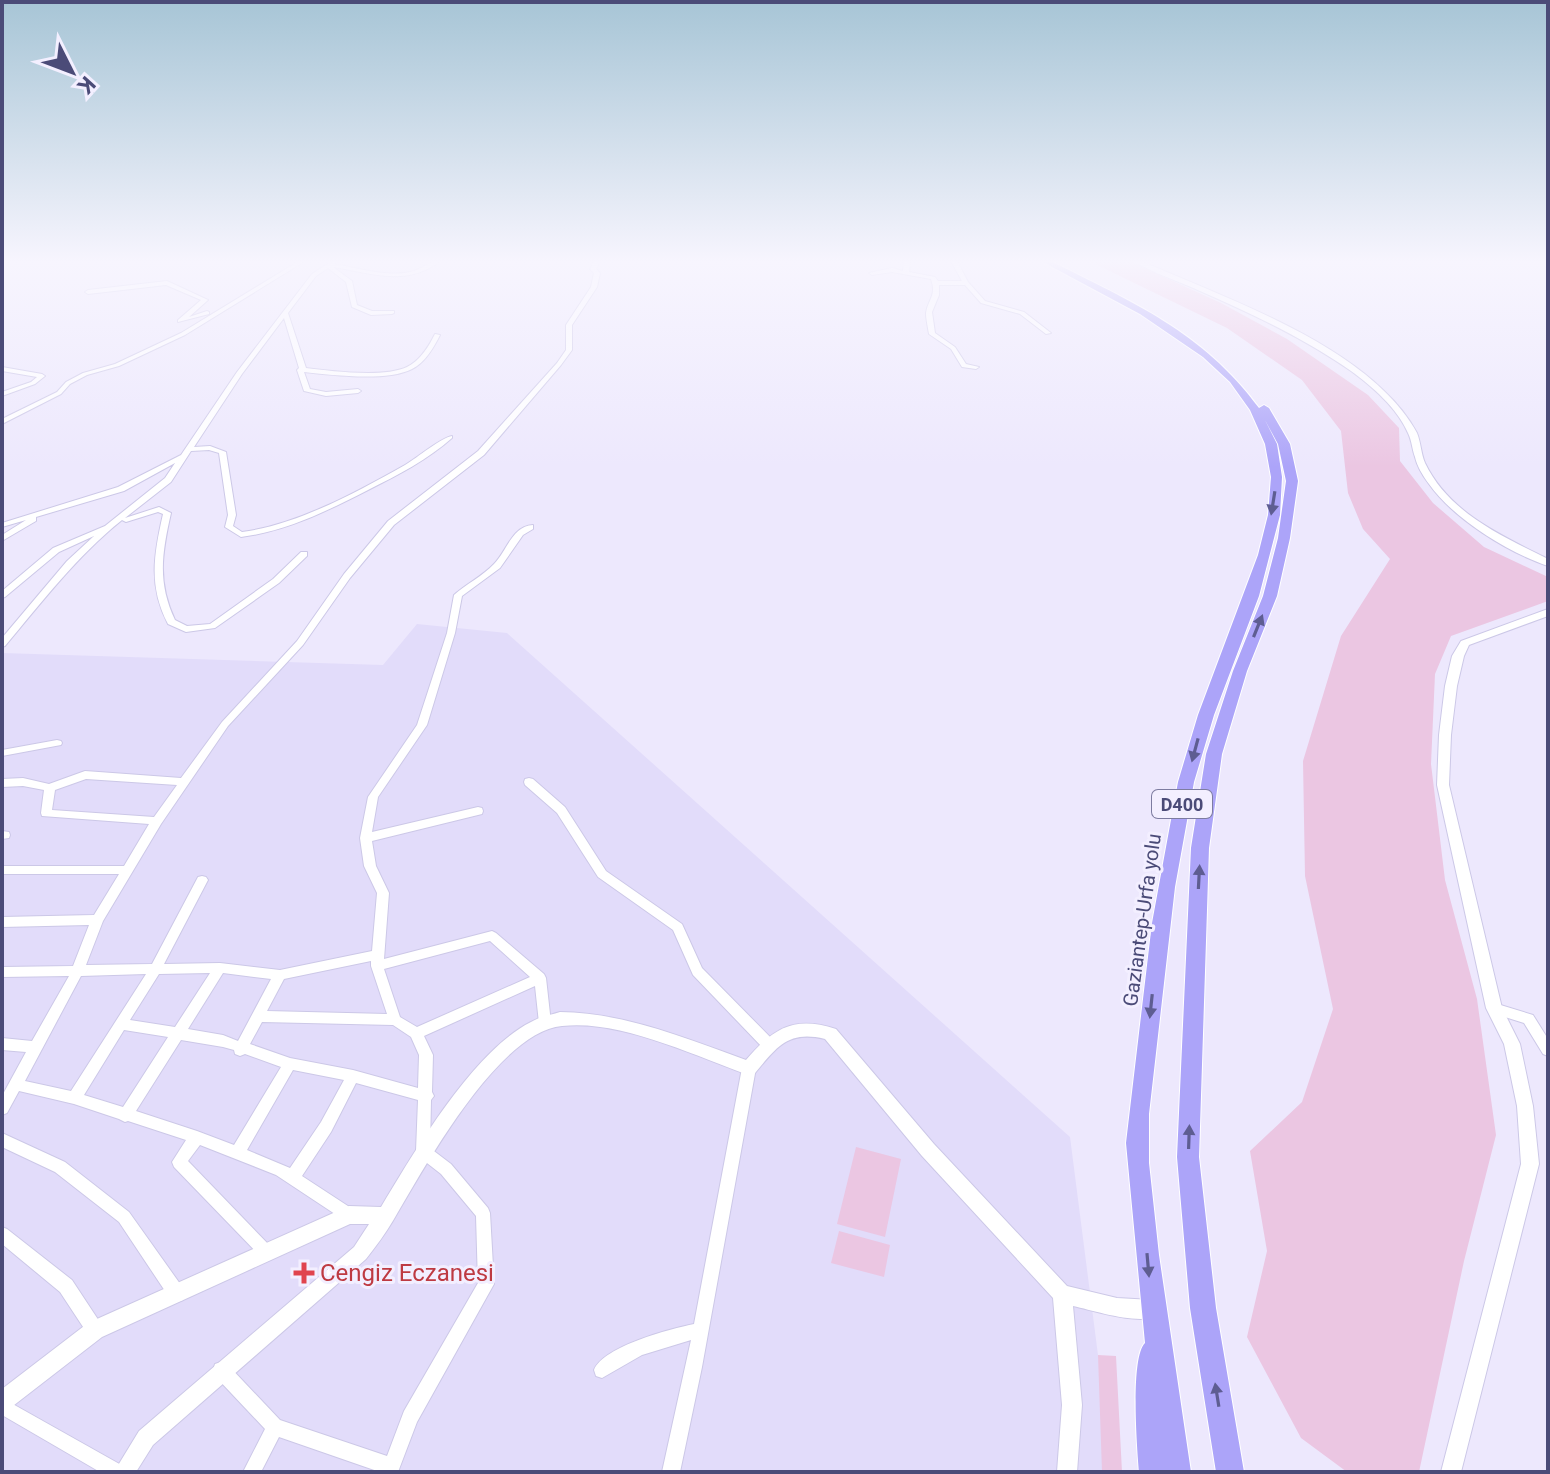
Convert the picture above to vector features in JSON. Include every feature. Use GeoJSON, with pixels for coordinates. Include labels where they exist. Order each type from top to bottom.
{"type":"FeatureCollection","features":[{"type":"Feature","properties":{"kind":"highway","name":"Gaziantep-Urfa yolu"},"geometry":{"type":"LineString","coordinates":[[1169,330],[1210,360],[1252,408],[1270,443],[1277,479],[1268,535],[1253,592],[1222,666],[1195,749],[1173,843],[1137,1142],[1152,1309],[1177,1472]]}},
{"type":"Feature","properties":{"kind":"highway","name":"D400"},"geometry":{"type":"LineString","coordinates":[[1180,330],[1229,367],[1253,392],[1284,444],[1292,481],[1270,596],[1240,671],[1214,754],[1200,848],[1188,1157],[1203,1308],[1230,1472]]}},
{"type":"Feature","properties":{"kind":"highway"},"geometry":{"type":"LineString","coordinates":[[1152,1309],[1149,1426],[1153,1472]]}},
{"type":"Feature","properties":{"kind":"street"},"geometry":{"type":"LineString","coordinates":[[2,422],[59,393],[68,383],[85,374],[117,365],[190,330]]}},
{"type":"Feature","properties":{"kind":"street"},"geometry":{"type":"LineString","coordinates":[[2,644],[70,563],[111,525],[168,480],[230,385],[272,330]]}},
{"type":"Feature","properties":{"kind":"street"},"geometry":{"type":"LineString","coordinates":[[289,330],[302,384],[307,391],[326,394],[358,391]]}},
{"type":"Feature","properties":{"kind":"street"},"geometry":{"type":"LineString","coordinates":[[2,1109],[77,972],[97,920],[157,821],[225,724],[300,643],[347,576],[391,523],[481,453],[559,364],[570,348],[569,330]]}},
{"type":"Feature","properties":{"kind":"street"},"geometry":{"type":"LineString","coordinates":[[931,330],[932,334],[953,348],[964,366],[976,367]]}},
{"type":"Feature","properties":{"kind":"street"},"geometry":{"type":"LineString","coordinates":[[1044,330],[1048,333]]}},
{"type":"Feature","properties":{"kind":"street"},"geometry":{"type":"LineString","coordinates":[[1280,330],[1380,391],[1412,434],[1420,461],[1438,490],[1466,518],[1492,537],[1548,563]]}},
{"type":"Feature","properties":{"kind":"street"},"geometry":{"type":"LineString","coordinates":[[300,370],[375,373],[407,370],[418,362],[437,335]]}},
{"type":"Feature","properties":{"kind":"street"},"geometry":{"type":"LineString","coordinates":[[2,369],[32,374],[2,391]]}},
{"type":"Feature","properties":{"kind":"street"},"geometry":{"type":"LineString","coordinates":[[2,525],[121,489],[186,452],[210,448],[222,452],[232,515],[229,527],[241,535],[269,533],[324,512],[393,476],[450,437]]}},
{"type":"Feature","properties":{"kind":"street"},"geometry":{"type":"LineString","coordinates":[[2,595],[56,550],[86,533],[149,511],[165,510],[154,572],[159,596],[171,622],[186,629],[212,626],[276,581],[304,554]]}},
{"type":"Feature","properties":{"kind":"street"},"geometry":{"type":"LineString","coordinates":[[2,539],[44,511]]}},
{"type":"Feature","properties":{"kind":"street"},"geometry":{"type":"LineString","coordinates":[[395,1020],[376,961],[383,893],[370,866],[366,838],[373,797],[422,725],[451,633],[458,595],[497,566],[520,533],[530,527]]}},
{"type":"Feature","properties":{"kind":"street"},"geometry":{"type":"LineString","coordinates":[[1451,1472],[1530,1164],[1525,1106],[1512,1044],[1494,1008],[1443,785],[1451,686],[1458,656],[1465,643],[1548,612]]}},
{"type":"Feature","properties":{"kind":"street"},"geometry":{"type":"LineString","coordinates":[[2,753],[57,743]]}},
{"type":"Feature","properties":{"kind":"street"},"geometry":{"type":"LineString","coordinates":[[2,783],[23,782],[50,788],[85,775],[183,782]]}},
{"type":"Feature","properties":{"kind":"street"},"geometry":{"type":"LineString","coordinates":[[529,782],[561,810],[602,874],[678,927],[697,971],[769,1045]]}},
{"type":"Feature","properties":{"kind":"street"},"geometry":{"type":"LineString","coordinates":[[50,788],[46,813],[157,821]]}},
{"type":"Feature","properties":{"kind":"street"},"geometry":{"type":"LineString","coordinates":[[366,838],[478,811]]}},
{"type":"Feature","properties":{"kind":"street"},"geometry":{"type":"LineString","coordinates":[[2,870],[127,870]]}},
{"type":"Feature","properties":{"kind":"street"},"geometry":{"type":"LineString","coordinates":[[74,1098],[155,970],[202,880]]}},
{"type":"Feature","properties":{"kind":"street"},"geometry":{"type":"LineString","coordinates":[[2,922],[97,920]]}},
{"type":"Feature","properties":{"kind":"street"},"geometry":{"type":"LineString","coordinates":[[2,972],[220,968],[280,975],[376,961],[492,936],[540,978],[545,1023]]}},
{"type":"Feature","properties":{"kind":"street"},"geometry":{"type":"LineString","coordinates":[[125,1116],[220,968]]}},
{"type":"Feature","properties":{"kind":"street"},"geometry":{"type":"LineString","coordinates":[[240,1050],[280,975]]}},
{"type":"Feature","properties":{"kind":"street"},"geometry":{"type":"LineString","coordinates":[[416,1033],[540,978]]}},
{"type":"Feature","properties":{"kind":"street"},"geometry":{"type":"LineString","coordinates":[[1494,1008],[1528,1019],[1548,1050]]}},
{"type":"Feature","properties":{"kind":"street"},"geometry":{"type":"LineString","coordinates":[[739,1014],[769,1045]]}},
{"type":"Feature","properties":{"kind":"street"},"geometry":{"type":"LineString","coordinates":[[257,1016],[395,1020],[416,1033],[426,1055],[423,1151]]}},
{"type":"Feature","properties":{"kind":"street"},"geometry":{"type":"LineString","coordinates":[[124,1472],[146,1438],[360,1253],[386,1216],[423,1151],[503,1050],[528,1028],[558,1019],[637,1030],[749,1068]]}},
{"type":"Feature","properties":{"kind":"street"},"geometry":{"type":"LineString","coordinates":[[122,1024],[223,1041],[240,1050],[290,1064],[353,1076],[427,1096]]}},
{"type":"Feature","properties":{"kind":"street"},"geometry":{"type":"LineString","coordinates":[[671,1472],[701,1330],[749,1068],[781,1033],[808,1027],[830,1034],[928,1150],[1062,1294],[1117,1307],[1152,1309]]}},
{"type":"Feature","properties":{"kind":"street"},"geometry":{"type":"LineString","coordinates":[[2,1044],[34,1047]]}},
{"type":"Feature","properties":{"kind":"street"},"geometry":{"type":"LineString","coordinates":[[237,1154],[290,1064]]}},
{"type":"Feature","properties":{"kind":"street"},"geometry":{"type":"LineString","coordinates":[[292,1178],[326,1127],[353,1076]]}},
{"type":"Feature","properties":{"kind":"street"},"geometry":{"type":"LineString","coordinates":[[17,1085],[74,1098],[197,1137],[292,1178],[349,1215]]}},
{"type":"Feature","properties":{"kind":"street"},"geometry":{"type":"LineString","coordinates":[[197,1137],[179,1162],[266,1252]]}},
{"type":"Feature","properties":{"kind":"street"},"geometry":{"type":"LineString","coordinates":[[2,1140],[60,1167],[124,1217],[177,1294]]}},
{"type":"Feature","properties":{"kind":"street"},"geometry":{"type":"LineString","coordinates":[[221,1370],[275,1427],[390,1469],[410,1417],[486,1284],[483,1213],[446,1169],[423,1151]]}},
{"type":"Feature","properties":{"kind":"street"},"geometry":{"type":"LineString","coordinates":[[117,1472],[2,1404],[95,1330],[349,1215],[386,1216]]}},
{"type":"Feature","properties":{"kind":"street"},"geometry":{"type":"LineString","coordinates":[[2,1234],[66,1286],[95,1330]]}},
{"type":"Feature","properties":{"kind":"street"},"geometry":{"type":"LineString","coordinates":[[1062,1294],[1072,1405],[1067,1472]]}},
{"type":"Feature","properties":{"kind":"street"},"geometry":{"type":"LineString","coordinates":[[602,1370],[617,1358],[659,1340],[701,1330]]}},
{"type":"Feature","properties":{"kind":"street"},"geometry":{"type":"LineString","coordinates":[[252,1472],[275,1427]]}},
{"type":"Feature","properties":{"kind":"shaded area"},"geometry":{"type":"Polygon","coordinates":[[[1230,330],[1270,330],[1368,395],[1399,428],[1400,461],[1433,503],[1484,547],[1548,577],[1548,601],[1451,636],[1435,674],[1431,764],[1445,880],[1477,999],[1496,1135],[1464,1261],[1419,1472],[1347,1472],[1301,1438],[1247,1337],[1267,1251],[1250,1151],[1302,1102],[1333,1009],[1305,876],[1303,761],[1341,636],[1390,559],[1363,529],[1348,493],[1341,431],[1302,380],[1230,330]]]}},
{"type":"Feature","properties":{"kind":"shaded area"},"geometry":{"type":"Polygon","coordinates":[[[417,624],[507,633],[1070,1137],[1113,1472],[2,1472],[2,653],[383,665],[417,624]]]}},
{"type":"Feature","properties":{"kind":"shaded area"},"geometry":{"type":"Polygon","coordinates":[[[856,1147],[901,1159],[885,1237],[837,1224],[856,1147]]]}},
{"type":"Feature","properties":{"kind":"shaded area"},"geometry":{"type":"Polygon","coordinates":[[[839,1231],[890,1245],[884,1277],[831,1263],[839,1231]]]}},
{"type":"Feature","properties":{"kind":"shaded area"},"geometry":{"type":"Polygon","coordinates":[[[1098,1355],[1116,1356],[1122,1472],[1102,1472],[1098,1355]]]}},
{"type":"Feature","properties":{"kind":"place","name":"Cengiz Eczanesi"},"geometry":{"type":"Point","coordinates":[304,1273]}}]}
